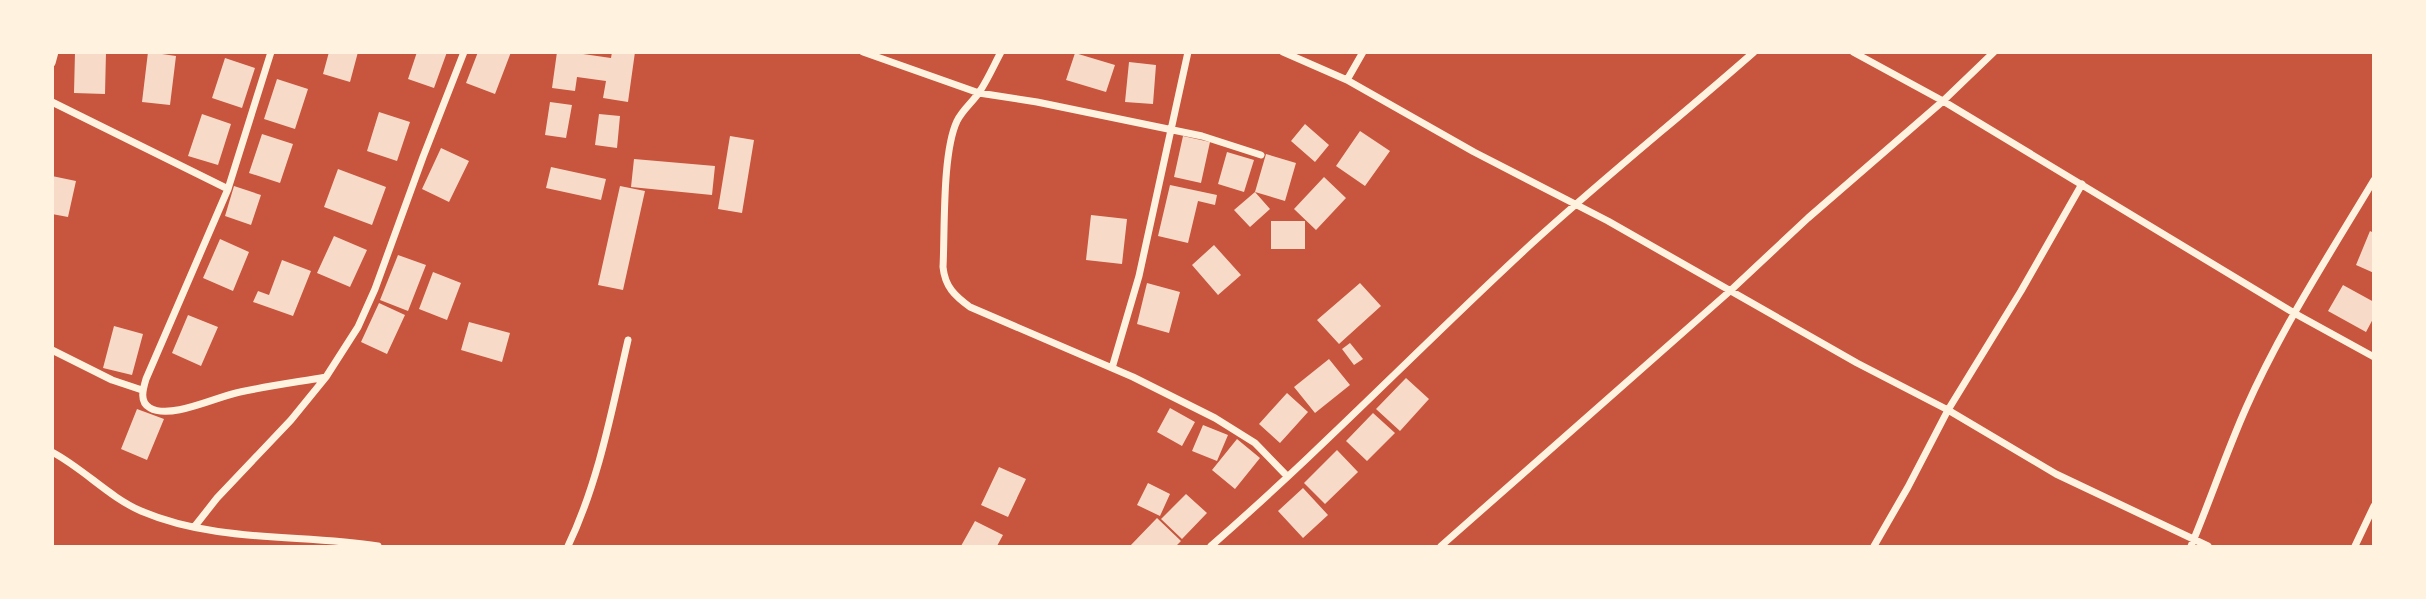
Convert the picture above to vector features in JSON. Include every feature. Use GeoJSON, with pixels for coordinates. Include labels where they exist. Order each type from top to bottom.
{"type":"FeatureCollection","features":[{"type":"Feature","properties":{"kind":"street"},"geometry":{"type":"LineString","coordinates":[[52,63],[55,52]]}},
{"type":"Feature","properties":{"kind":"street"},"geometry":{"type":"LineString","coordinates":[[271,52],[228,189],[142,390],[144,401],[149,408],[161,411],[239,392],[326,377]]}},
{"type":"Feature","properties":{"kind":"street"},"geometry":{"type":"LineString","coordinates":[[195,526],[230,483],[291,420],[326,377],[358,327],[375,289],[464,52]]}},
{"type":"Feature","properties":{"kind":"street"},"geometry":{"type":"LineString","coordinates":[[863,52],[979,93],[1037,102],[1202,136],[1261,155]]}},
{"type":"Feature","properties":{"kind":"street"},"geometry":{"type":"LineString","coordinates":[[1001,52],[979,93],[961,115],[951,140],[943,267],[945,281],[955,296],[970,307],[1112,368],[1215,418],[1255,443],[1287,476]]}},
{"type":"Feature","properties":{"kind":"street"},"geometry":{"type":"LineString","coordinates":[[1112,368],[1139,276],[1188,52]]}},
{"type":"Feature","properties":{"kind":"street"},"geometry":{"type":"LineString","coordinates":[[1283,52],[1347,80],[1474,152],[1576,204],[1857,363],[1948,410],[2056,474],[2192,544],[2208,547]]}},
{"type":"Feature","properties":{"kind":"street"},"geometry":{"type":"LineString","coordinates":[[1347,80],[1363,52]]}},
{"type":"Feature","properties":{"kind":"street"},"geometry":{"type":"LineString","coordinates":[[1211,547],[1576,204],[1754,52]]}},
{"type":"Feature","properties":{"kind":"street"},"geometry":{"type":"LineString","coordinates":[[1853,52],[1943,101],[2294,313],[2374,357]]}},
{"type":"Feature","properties":{"kind":"street"},"geometry":{"type":"LineString","coordinates":[[1441,547],[1730,291],[1808,218],[1943,101],[1994,52]]}},
{"type":"Feature","properties":{"kind":"street"},"geometry":{"type":"LineString","coordinates":[[52,102],[228,189]]}},
{"type":"Feature","properties":{"kind":"street"},"geometry":{"type":"LineString","coordinates":[[2192,544],[2246,408],[2294,313],[2374,180]]}},
{"type":"Feature","properties":{"kind":"street"},"geometry":{"type":"LineString","coordinates":[[1874,547],[1948,410],[2021,291],[2082,184]]}},
{"type":"Feature","properties":{"kind":"street"},"geometry":{"type":"LineString","coordinates":[[569,547],[579,524],[607,432],[628,340]]}},
{"type":"Feature","properties":{"kind":"street"},"geometry":{"type":"LineString","coordinates":[[52,350],[113,380],[142,390]]}},
{"type":"Feature","properties":{"kind":"street"},"geometry":{"type":"LineString","coordinates":[[52,452],[122,502],[169,520],[246,535],[378,547]]}},
{"type":"Feature","properties":{"kind":"street"},"geometry":{"type":"LineString","coordinates":[[2355,547],[2374,506]]}},
{"type":"Feature","properties":{"kind":"building"},"geometry":{"type":"Polygon","coordinates":[[[75,52],[106,52],[105,94],[74,93],[75,52]]]}},
{"type":"Feature","properties":{"kind":"building"},"geometry":{"type":"Polygon","coordinates":[[[148,52],[176,56],[170,105],[142,102],[148,52]]]}},
{"type":"Feature","properties":{"kind":"building"},"geometry":{"type":"Polygon","coordinates":[[[329,52],[358,52],[350,82],[323,74],[329,52]]]}},
{"type":"Feature","properties":{"kind":"building"},"geometry":{"type":"Polygon","coordinates":[[[417,52],[447,52],[434,88],[408,79],[417,52]]]}},
{"type":"Feature","properties":{"kind":"building"},"geometry":{"type":"Polygon","coordinates":[[[478,52],[511,52],[495,94],[466,83],[478,52]]]}},
{"type":"Feature","properties":{"kind":"building"},"geometry":{"type":"Polygon","coordinates":[[[557,52],[583,52],[611,58],[612,52],[635,52],[628,102],[603,98],[606,81],[577,77],[575,91],[552,88],[557,52]]]}},
{"type":"Feature","properties":{"kind":"building"},"geometry":{"type":"Polygon","coordinates":[[[1075,53],[1115,65],[1106,92],[1066,80],[1075,53]]]}},
{"type":"Feature","properties":{"kind":"building"},"geometry":{"type":"Polygon","coordinates":[[[225,58],[255,68],[242,108],[212,98],[225,58]]]}},
{"type":"Feature","properties":{"kind":"building"},"geometry":{"type":"Polygon","coordinates":[[[1129,62],[1156,65],[1153,104],[1125,102],[1129,62]]]}},
{"type":"Feature","properties":{"kind":"building"},"geometry":{"type":"Polygon","coordinates":[[[277,79],[308,89],[295,129],[264,119],[277,79]]]}},
{"type":"Feature","properties":{"kind":"building"},"geometry":{"type":"Polygon","coordinates":[[[550,102],[572,105],[566,138],[545,135],[550,102]]]}},
{"type":"Feature","properties":{"kind":"building"},"geometry":{"type":"Polygon","coordinates":[[[379,112],[410,122],[397,161],[367,151],[379,112]]]}},
{"type":"Feature","properties":{"kind":"building"},"geometry":{"type":"Polygon","coordinates":[[[202,114],[231,124],[218,165],[188,156],[202,114]]]}},
{"type":"Feature","properties":{"kind":"building"},"geometry":{"type":"Polygon","coordinates":[[[599,114],[620,116],[617,148],[595,145],[599,114]]]}},
{"type":"Feature","properties":{"kind":"building"},"geometry":{"type":"Polygon","coordinates":[[[1305,124],[1329,145],[1315,162],[1291,141],[1305,124]]]}},
{"type":"Feature","properties":{"kind":"building"},"geometry":{"type":"Polygon","coordinates":[[[1360,131],[1390,151],[1365,186],[1336,166],[1360,131]]]}},
{"type":"Feature","properties":{"kind":"building"},"geometry":{"type":"Polygon","coordinates":[[[262,134],[293,144],[280,183],[249,173],[262,134]]]}},
{"type":"Feature","properties":{"kind":"building"},"geometry":{"type":"Polygon","coordinates":[[[730,136],[754,140],[742,213],[718,209],[730,136]]]}},
{"type":"Feature","properties":{"kind":"building"},"geometry":{"type":"Polygon","coordinates":[[[1183,136],[1210,142],[1201,183],[1174,177],[1183,136]]]}},
{"type":"Feature","properties":{"kind":"building"},"geometry":{"type":"Polygon","coordinates":[[[441,148],[469,161],[449,202],[422,189],[441,148]]]}},
{"type":"Feature","properties":{"kind":"building"},"geometry":{"type":"Polygon","coordinates":[[[1227,152],[1254,160],[1244,192],[1218,184],[1227,152]]]}},
{"type":"Feature","properties":{"kind":"building"},"geometry":{"type":"Polygon","coordinates":[[[1266,154],[1296,163],[1285,201],[1255,192],[1266,154]]]}},
{"type":"Feature","properties":{"kind":"building"},"geometry":{"type":"Polygon","coordinates":[[[634,159],[715,166],[712,195],[631,187],[634,159]]]}},
{"type":"Feature","properties":{"kind":"building"},"geometry":{"type":"Polygon","coordinates":[[[551,167],[606,179],[601,200],[546,188],[551,167]]]}},
{"type":"Feature","properties":{"kind":"building"},"geometry":{"type":"Polygon","coordinates":[[[338,169],[386,187],[372,225],[324,207],[338,169]]]}},
{"type":"Feature","properties":{"kind":"building"},"geometry":{"type":"Polygon","coordinates":[[[52,176],[76,181],[68,217],[52,214],[52,176]]]}},
{"type":"Feature","properties":{"kind":"building"},"geometry":{"type":"Polygon","coordinates":[[[1324,177],[1346,198],[1316,230],[1294,209],[1324,177]]]}},
{"type":"Feature","properties":{"kind":"building"},"geometry":{"type":"Polygon","coordinates":[[[1170,185],[1217,195],[1215,205],[1198,201],[1188,243],[1158,236],[1170,185]]]}},
{"type":"Feature","properties":{"kind":"building"},"geometry":{"type":"Polygon","coordinates":[[[234,186],[261,195],[251,225],[225,216],[234,186]]]}},
{"type":"Feature","properties":{"kind":"building"},"geometry":{"type":"Polygon","coordinates":[[[620,186],[645,191],[623,290],[598,285],[620,186]]]}},
{"type":"Feature","properties":{"kind":"building"},"geometry":{"type":"Polygon","coordinates":[[[1255,192],[1270,209],[1250,227],[1234,210],[1255,192]]]}},
{"type":"Feature","properties":{"kind":"building"},"geometry":{"type":"Polygon","coordinates":[[[1091,215],[1127,219],[1122,264],[1086,260],[1091,215]]]}},
{"type":"Feature","properties":{"kind":"building"},"geometry":{"type":"Polygon","coordinates":[[[1271,221],[1305,221],[1305,249],[1271,249],[1271,221]]]}},
{"type":"Feature","properties":{"kind":"building"},"geometry":{"type":"Polygon","coordinates":[[[2370,231],[2374,233],[2374,273],[2356,265],[2370,231]]]}},
{"type":"Feature","properties":{"kind":"building"},"geometry":{"type":"Polygon","coordinates":[[[334,236],[367,250],[350,287],[317,273],[334,236]]]}},
{"type":"Feature","properties":{"kind":"building"},"geometry":{"type":"Polygon","coordinates":[[[220,239],[249,252],[233,291],[203,278],[220,239]]]}},
{"type":"Feature","properties":{"kind":"building"},"geometry":{"type":"Polygon","coordinates":[[[1214,245],[1241,275],[1218,295],[1192,265],[1214,245]]]}},
{"type":"Feature","properties":{"kind":"building"},"geometry":{"type":"Polygon","coordinates":[[[398,255],[426,265],[408,311],[380,300],[398,255]]]}},
{"type":"Feature","properties":{"kind":"building"},"geometry":{"type":"Polygon","coordinates":[[[282,260],[311,271],[293,316],[253,302],[258,291],[269,295],[282,260]]]}},
{"type":"Feature","properties":{"kind":"building"},"geometry":{"type":"Polygon","coordinates":[[[433,272],[461,283],[447,320],[419,309],[433,272]]]}},
{"type":"Feature","properties":{"kind":"building"},"geometry":{"type":"Polygon","coordinates":[[[1147,283],[1180,292],[1169,333],[1137,324],[1147,283]]]}},
{"type":"Feature","properties":{"kind":"building"},"geometry":{"type":"Polygon","coordinates":[[[1360,283],[1381,306],[1339,344],[1317,320],[1360,283]]]}},
{"type":"Feature","properties":{"kind":"building"},"geometry":{"type":"Polygon","coordinates":[[[2343,285],[2374,302],[2374,317],[2366,332],[2328,311],[2343,285]]]}},
{"type":"Feature","properties":{"kind":"building"},"geometry":{"type":"Polygon","coordinates":[[[379,303],[405,315],[387,354],[361,342],[379,303]]]}},
{"type":"Feature","properties":{"kind":"building"},"geometry":{"type":"Polygon","coordinates":[[[188,315],[218,327],[201,366],[172,353],[188,315]]]}},
{"type":"Feature","properties":{"kind":"building"},"geometry":{"type":"Polygon","coordinates":[[[469,322],[510,333],[502,362],[461,350],[469,322]]]}},
{"type":"Feature","properties":{"kind":"building"},"geometry":{"type":"Polygon","coordinates":[[[114,326],[143,334],[132,375],[103,368],[114,326]]]}},
{"type":"Feature","properties":{"kind":"building"},"geometry":{"type":"Polygon","coordinates":[[[1350,343],[1363,359],[1354,365],[1342,349],[1350,343]]]}},
{"type":"Feature","properties":{"kind":"building"},"geometry":{"type":"Polygon","coordinates":[[[1329,359],[1350,385],[1315,413],[1294,387],[1329,359]]]}},
{"type":"Feature","properties":{"kind":"building"},"geometry":{"type":"Polygon","coordinates":[[[1406,378],[1429,399],[1400,431],[1376,409],[1406,378]]]}},
{"type":"Feature","properties":{"kind":"building"},"geometry":{"type":"Polygon","coordinates":[[[1287,393],[1308,412],[1280,443],[1259,424],[1287,393]]]}},
{"type":"Feature","properties":{"kind":"building"},"geometry":{"type":"Polygon","coordinates":[[[1170,408],[1195,422],[1182,446],[1157,432],[1170,408]]]}},
{"type":"Feature","properties":{"kind":"building"},"geometry":{"type":"Polygon","coordinates":[[[137,409],[164,419],[147,460],[121,449],[137,409]]]}},
{"type":"Feature","properties":{"kind":"building"},"geometry":{"type":"Polygon","coordinates":[[[1373,413],[1395,433],[1367,461],[1346,441],[1373,413]]]}},
{"type":"Feature","properties":{"kind":"building"},"geometry":{"type":"Polygon","coordinates":[[[1203,425],[1228,435],[1217,461],[1192,451],[1203,425]]]}},
{"type":"Feature","properties":{"kind":"building"},"geometry":{"type":"Polygon","coordinates":[[[1237,439],[1260,458],[1235,489],[1212,470],[1237,439]]]}},
{"type":"Feature","properties":{"kind":"building"},"geometry":{"type":"Polygon","coordinates":[[[1337,450],[1358,472],[1325,504],[1304,483],[1337,450]]]}},
{"type":"Feature","properties":{"kind":"building"},"geometry":{"type":"Polygon","coordinates":[[[999,467],[1026,479],[1008,517],[981,505],[999,467]]]}},
{"type":"Feature","properties":{"kind":"building"},"geometry":{"type":"Polygon","coordinates":[[[1148,483],[1170,494],[1160,516],[1137,505],[1148,483]]]}},
{"type":"Feature","properties":{"kind":"building"},"geometry":{"type":"Polygon","coordinates":[[[1303,488],[1328,515],[1303,538],[1278,511],[1303,488]]]}},
{"type":"Feature","properties":{"kind":"building"},"geometry":{"type":"Polygon","coordinates":[[[1186,494],[1207,513],[1182,539],[1161,519],[1186,494]]]}},
{"type":"Feature","properties":{"kind":"building"},"geometry":{"type":"Polygon","coordinates":[[[1157,518],[1181,541],[1176,546],[1130,546],[1157,518]]]}},
{"type":"Feature","properties":{"kind":"building"},"geometry":{"type":"Polygon","coordinates":[[[975,521],[1003,535],[997,546],[961,546],[975,521]]]}}]}
